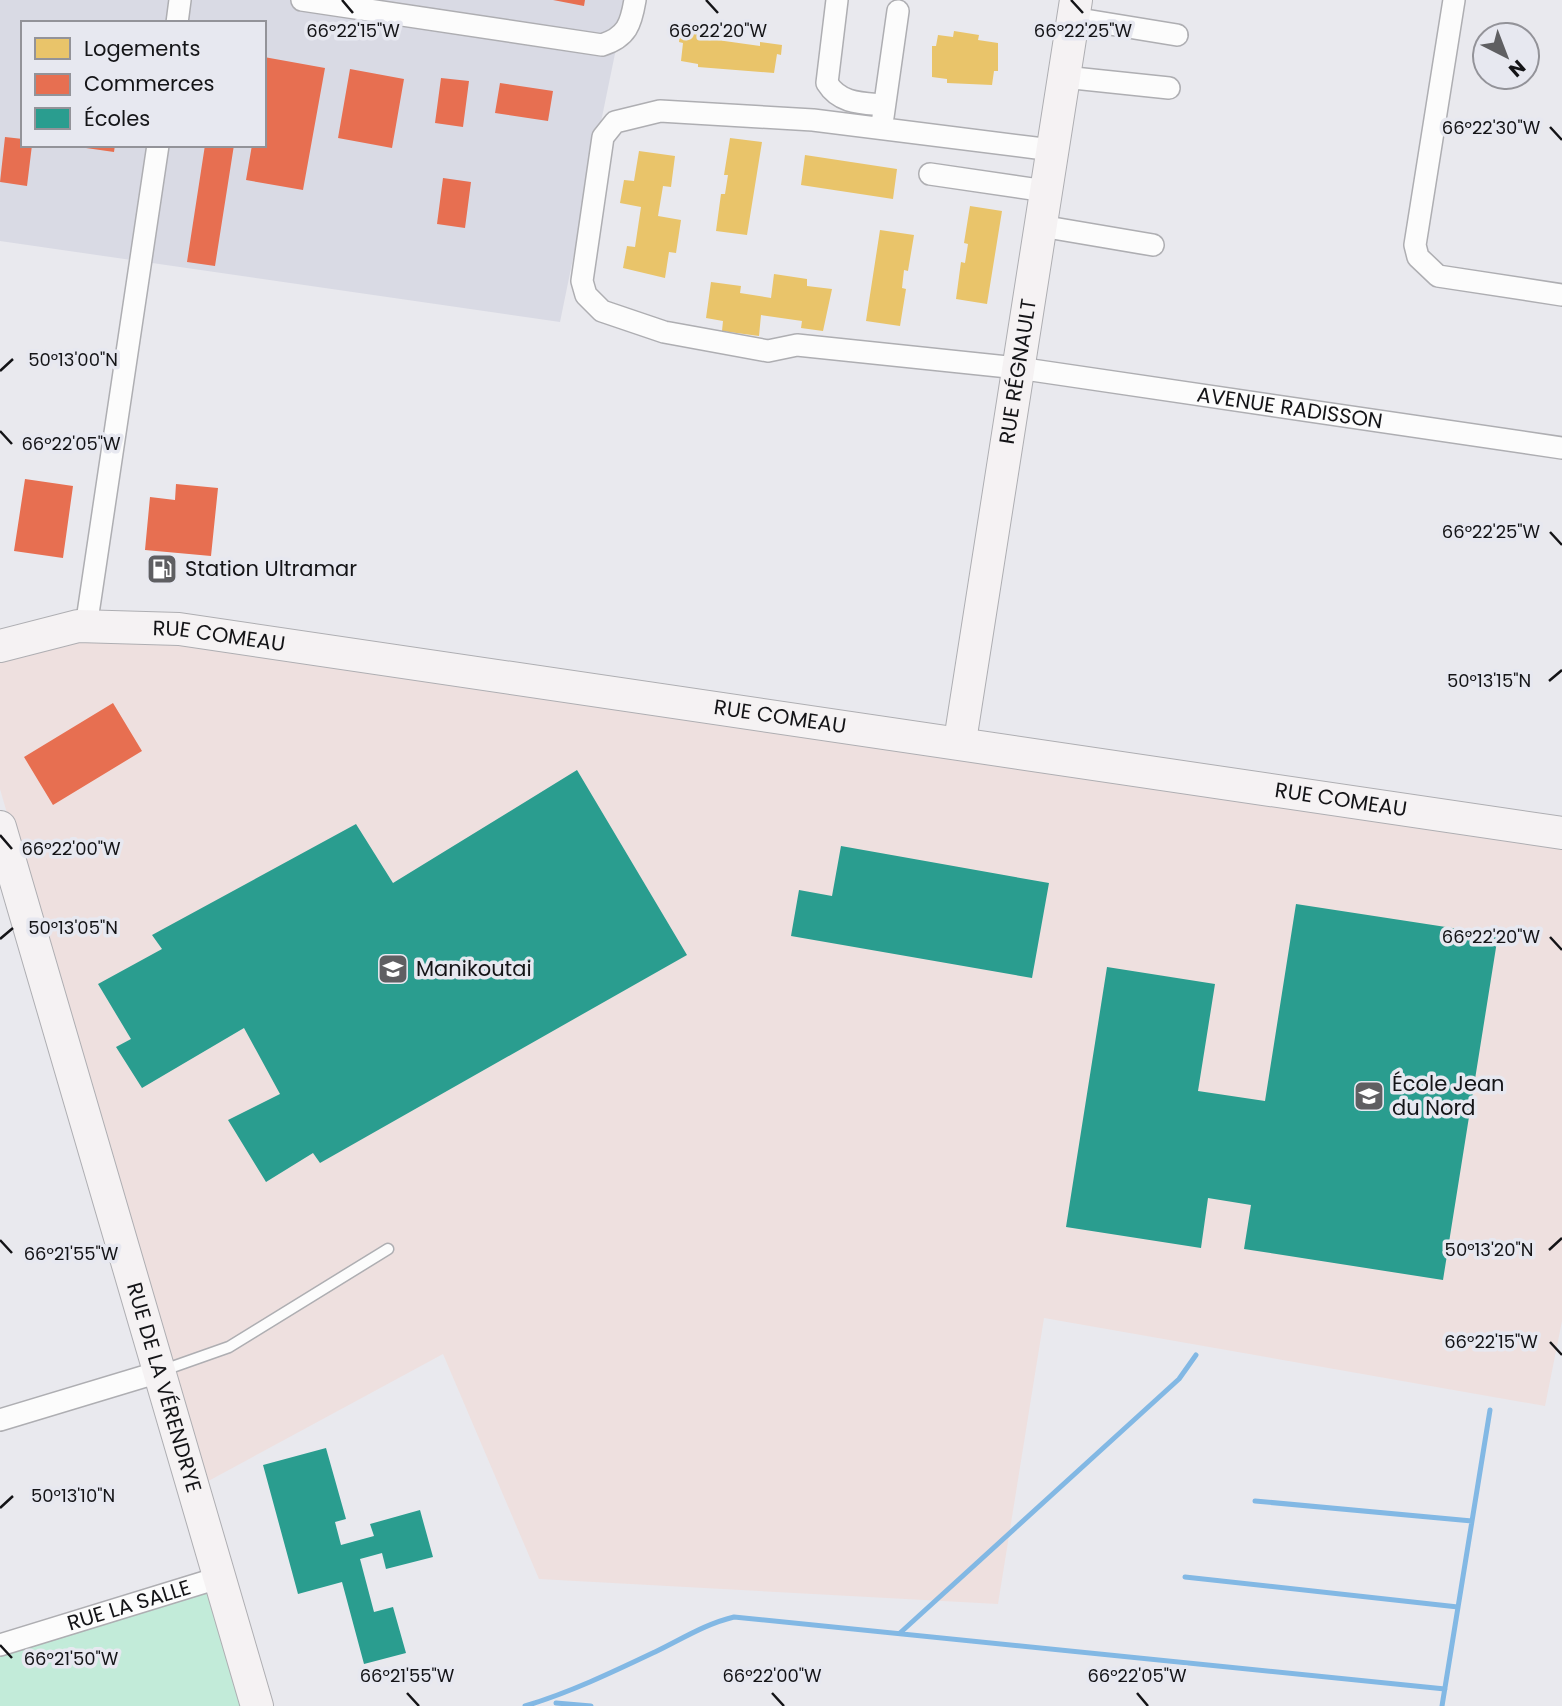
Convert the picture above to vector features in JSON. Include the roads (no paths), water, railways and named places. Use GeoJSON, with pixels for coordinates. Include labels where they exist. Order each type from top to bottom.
{"type":"FeatureCollection","features":[{"type":"Feature","properties":{"kind":"street"},"geometry":{"type":"LineString","coordinates":[[177,21],[180,0]]}},
{"type":"Feature","properties":{"kind":"street"},"geometry":{"type":"LineString","coordinates":[[302,0],[602,45],[621,37],[632,21],[635,0]]}},
{"type":"Feature","properties":{"kind":"street"},"geometry":{"type":"LineString","coordinates":[[837,0],[827,83],[832,91],[847,101],[884,105]]}},
{"type":"Feature","properties":{"kind":"street"},"geometry":{"type":"LineString","coordinates":[[1454,0],[1415,245],[1418,257],[1437,276],[1562,295]]}},
{"type":"Feature","properties":{"kind":"street"},"geometry":{"type":"LineString","coordinates":[[1074,9],[1177,35]]}},
{"type":"Feature","properties":{"kind":"street","name":"RUE RÉGNAULT"},"geometry":{"type":"LineString","coordinates":[[960,741],[1074,9]]}},
{"type":"Feature","properties":{"kind":"street"},"geometry":{"type":"LineString","coordinates":[[881,128],[898,11]]}},
{"type":"Feature","properties":{"kind":"street"},"geometry":{"type":"LineString","coordinates":[[1064,77],[1169,88]]}},
{"type":"Feature","properties":{"kind":"street","name":"AVENUE RADISSON"},"geometry":{"type":"LineString","coordinates":[[1052,149],[813,120],[660,111],[615,122],[603,137],[582,281],[586,295],[603,311],[664,332],[768,351],[797,345],[1018,368],[1562,448]]}},
{"type":"Feature","properties":{"kind":"street"},"geometry":{"type":"LineString","coordinates":[[86,627],[159,147]]}},
{"type":"Feature","properties":{"kind":"street"},"geometry":{"type":"LineString","coordinates":[[930,174],[1046,191]]}},
{"type":"Feature","properties":{"kind":"street"},"geometry":{"type":"LineString","coordinates":[[1041,226],[1153,245]]}},
{"type":"Feature","properties":{"kind":"street","name":"RUE COMEAU"},"geometry":{"type":"LineString","coordinates":[[0,646],[86,627],[179,629],[309,645],[485,675],[960,741],[1386,809],[1562,834]]}},
{"type":"Feature","properties":{"kind":"street","name":"RUE DE LA VÉRENDRYE"},"geometry":{"type":"LineString","coordinates":[[0,827],[257,1706]]}},
{"type":"Feature","properties":{"kind":"street"},"geometry":{"type":"LineString","coordinates":[[0,1420],[159,1372]]}},
{"type":"Feature","properties":{"kind":"street","name":"RUE LA SALLE"},"geometry":{"type":"LineString","coordinates":[[0,1645],[218,1578]]}},
{"type":"Feature","properties":{"kind":"lane"},"geometry":{"type":"LineString","coordinates":[[159,1372],[229,1347],[388,1249]]}},
{"type":"Feature","properties":{"kind":"waterway"},"geometry":{"type":"LineString","coordinates":[[900,1633],[1179,1379],[1196,1355]]}},
{"type":"Feature","properties":{"kind":"waterway"},"geometry":{"type":"LineString","coordinates":[[1442,1706],[1490,1410]]}},
{"type":"Feature","properties":{"kind":"waterway"},"geometry":{"type":"LineString","coordinates":[[1255,1501],[1472,1521]]}},
{"type":"Feature","properties":{"kind":"waterway"},"geometry":{"type":"LineString","coordinates":[[1185,1577],[1458,1607]]}},
{"type":"Feature","properties":{"kind":"waterway"},"geometry":{"type":"LineString","coordinates":[[525,1706],[591,1682],[703,1628],[734,1617],[1445,1689]]}},
{"type":"Feature","properties":{"kind":"waterway"},"geometry":{"type":"LineString","coordinates":[[556,1703],[591,1706]]}},
{"type":"Feature","properties":{"kind":"place","name":"Station Ultramar"},"geometry":{"type":"Point","coordinates":[162,569]}},
{"type":"Feature","properties":{"kind":"place","name":"Manikoutai"},"geometry":{"type":"Point","coordinates":[393,969]}},
{"type":"Feature","properties":{"kind":"place","name":"École Jean du Nord"},"geometry":{"type":"Point","coordinates":[1369,1096]}}]}
